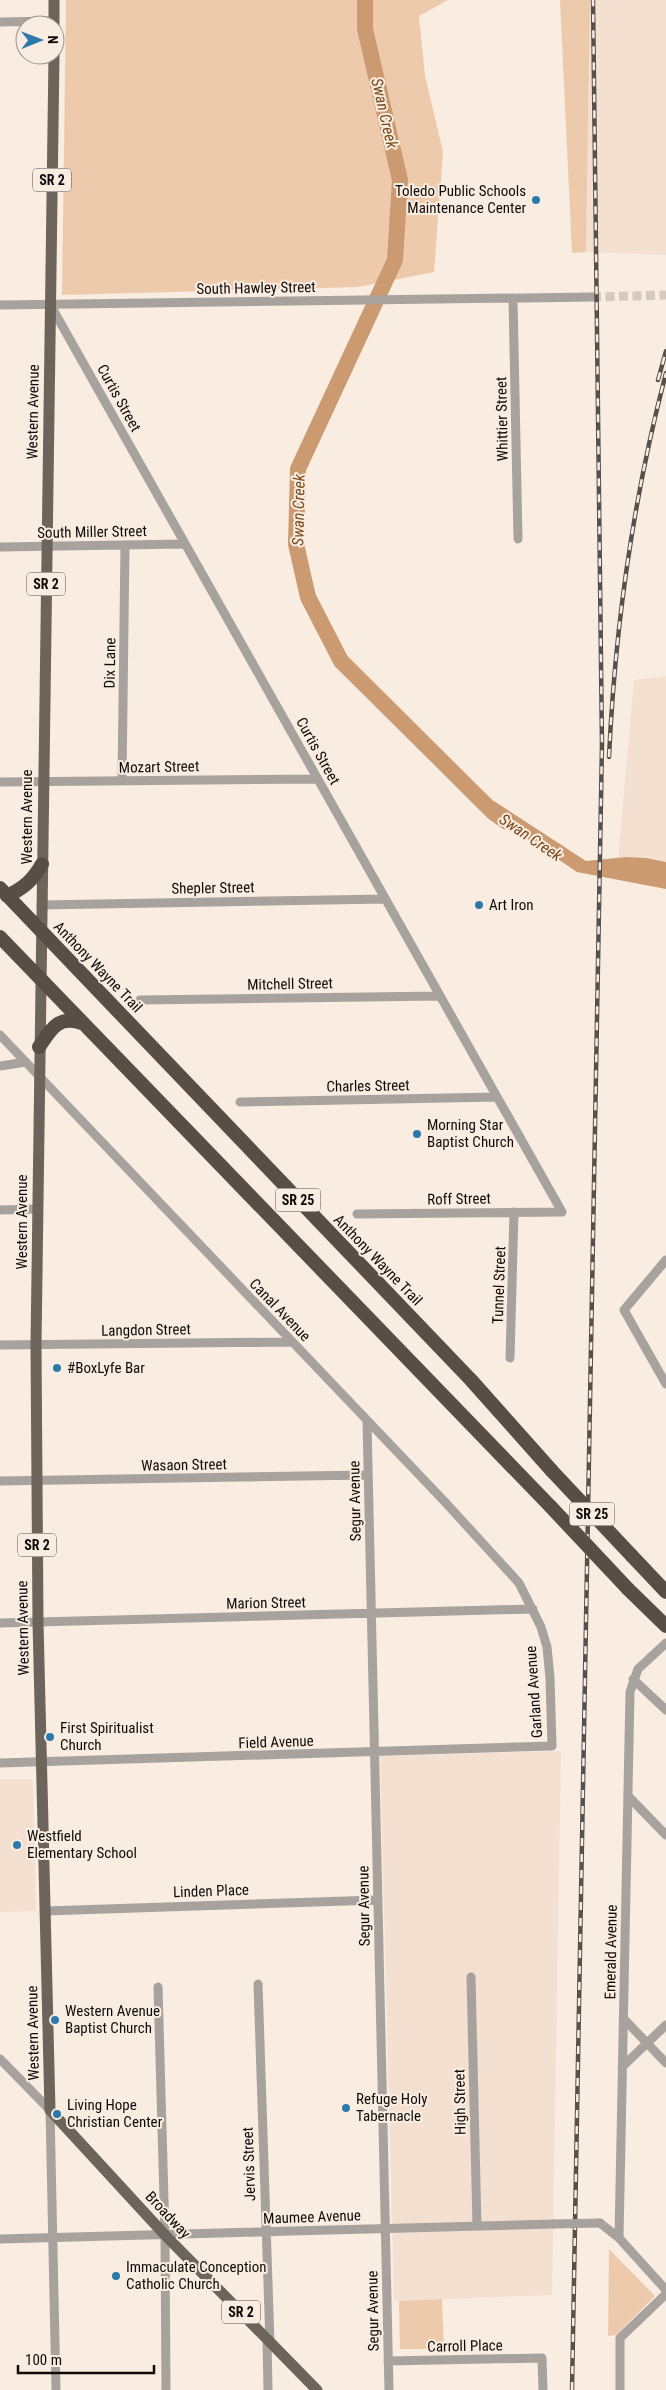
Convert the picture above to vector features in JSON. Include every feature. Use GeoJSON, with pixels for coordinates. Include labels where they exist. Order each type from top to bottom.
{"type":"FeatureCollection","features":[{"type":"Feature","properties":{"kind":"highway"},"geometry":{"type":"LineString","coordinates":[[4,892],[18,891],[34,879],[42,864]]}},
{"type":"Feature","properties":{"kind":"highway","name":"Anthony Wayne Trail"},"geometry":{"type":"LineString","coordinates":[[4,892],[471,1380],[552,1471],[666,1592]]}},
{"type":"Feature","properties":{"kind":"highway","name":"SR 25"},"geometry":{"type":"LineString","coordinates":[[0,937],[628,1589],[666,1626]]}},
{"type":"Feature","properties":{"kind":"highway"},"geometry":{"type":"LineString","coordinates":[[40,1047],[50,1031],[62,1020],[82,1023]]}},
{"type":"Feature","properties":{"kind":"main road"},"geometry":{"type":"LineString","coordinates":[[54,0],[54,15]]}},
{"type":"Feature","properties":{"kind":"main road","name":"Western Avenue"},"geometry":{"type":"LineString","coordinates":[[50,2110],[38,1622],[36,1345],[42,782],[54,65]]}},
{"type":"Feature","properties":{"kind":"main road","name":"Broadway"},"geometry":{"type":"LineString","coordinates":[[50,2110],[165,2234],[317,2390]]}},
{"type":"Feature","properties":{"kind":"street"},"geometry":{"type":"LineString","coordinates":[[0,22],[15,22]]}},
{"type":"Feature","properties":{"kind":"street","name":"South Hawley Street"},"geometry":{"type":"LineString","coordinates":[[0,305],[592,297]]}},
{"type":"Feature","properties":{"kind":"street","name":"Whittier Street"},"geometry":{"type":"LineString","coordinates":[[513,298],[518,539]]}},
{"type":"Feature","properties":{"kind":"street","name":"Curtis Street"},"geometry":{"type":"LineString","coordinates":[[50,304],[562,1212]]}},
{"type":"Feature","properties":{"kind":"street","name":"South Miller Street"},"geometry":{"type":"LineString","coordinates":[[0,547],[184,544]]}},
{"type":"Feature","properties":{"kind":"street","name":"Dix Lane"},"geometry":{"type":"LineString","coordinates":[[122,781],[125,545]]}},
{"type":"Feature","properties":{"kind":"street","name":"Mozart Street"},"geometry":{"type":"LineString","coordinates":[[0,782],[318,778]]}},
{"type":"Feature","properties":{"kind":"street","name":"Shepler Street"},"geometry":{"type":"LineString","coordinates":[[41,905],[385,899]]}},
{"type":"Feature","properties":{"kind":"street","name":"Mitchell Street"},"geometry":{"type":"LineString","coordinates":[[140,1000],[440,996]]}},
{"type":"Feature","properties":{"kind":"street","name":"Canal Avenue"},"geometry":{"type":"LineString","coordinates":[[0,1035],[511,1572],[533,1609]]}},
{"type":"Feature","properties":{"kind":"street"},"geometry":{"type":"LineString","coordinates":[[0,1066],[26,1062]]}},
{"type":"Feature","properties":{"kind":"street","name":"Charles Street"},"geometry":{"type":"LineString","coordinates":[[240,1102],[497,1097]]}},
{"type":"Feature","properties":{"kind":"street"},"geometry":{"type":"LineString","coordinates":[[0,1210],[37,1209]]}},
{"type":"Feature","properties":{"kind":"street","name":"Tunnel Street"},"geometry":{"type":"LineString","coordinates":[[510,1358],[514,1212]]}},
{"type":"Feature","properties":{"kind":"street","name":"Roff Street"},"geometry":{"type":"LineString","coordinates":[[357,1214],[562,1212]]}},
{"type":"Feature","properties":{"kind":"street"},"geometry":{"type":"LineString","coordinates":[[666,1260],[624,1310],[666,1384]]}},
{"type":"Feature","properties":{"kind":"street","name":"Langdon Street"},"geometry":{"type":"LineString","coordinates":[[0,1345],[291,1342]]}},
{"type":"Feature","properties":{"kind":"street","name":"Segur Avenue"},"geometry":{"type":"LineString","coordinates":[[367,1421],[389,2390]]}},
{"type":"Feature","properties":{"kind":"street","name":"Wasaon Street"},"geometry":{"type":"LineString","coordinates":[[0,1482],[368,1475]]}},
{"type":"Feature","properties":{"kind":"street","name":"Marion Street"},"geometry":{"type":"LineString","coordinates":[[0,1622],[533,1609]]}},
{"type":"Feature","properties":{"kind":"street","name":"Garland Avenue"},"geometry":{"type":"LineString","coordinates":[[533,1609],[547,1647],[552,1746]]}},
{"type":"Feature","properties":{"kind":"street","name":"Emerald Avenue"},"geometry":{"type":"LineString","coordinates":[[619,2238],[630,1692],[638,1669],[666,1643]]}},
{"type":"Feature","properties":{"kind":"street"},"geometry":{"type":"LineString","coordinates":[[633,1679],[666,1710]]}},
{"type":"Feature","properties":{"kind":"street","name":"Field Avenue"},"geometry":{"type":"LineString","coordinates":[[0,1763],[374,1753],[552,1746]]}},
{"type":"Feature","properties":{"kind":"street"},"geometry":{"type":"LineString","coordinates":[[629,1797],[666,1836]]}},
{"type":"Feature","properties":{"kind":"street","name":"Linden Place"},"geometry":{"type":"LineString","coordinates":[[46,1911],[377,1900]]}},
{"type":"Feature","properties":{"kind":"street","name":"High Street"},"geometry":{"type":"LineString","coordinates":[[471,1977],[477,2226]]}},
{"type":"Feature","properties":{"kind":"street","name":"Jervis Street"},"geometry":{"type":"LineString","coordinates":[[258,1984],[269,2341],[268,2390]]}},
{"type":"Feature","properties":{"kind":"street"},"geometry":{"type":"LineString","coordinates":[[158,1987],[165,2234],[166,2390]]}},
{"type":"Feature","properties":{"kind":"street"},"geometry":{"type":"LineString","coordinates":[[624,2019],[666,2063]]}},
{"type":"Feature","properties":{"kind":"street"},"geometry":{"type":"LineString","coordinates":[[622,2067],[666,2025]]}},
{"type":"Feature","properties":{"kind":"street","name":"Broadway"},"geometry":{"type":"LineString","coordinates":[[0,2059],[50,2110]]}},
{"type":"Feature","properties":{"kind":"street","name":"Western Avenue"},"geometry":{"type":"LineString","coordinates":[[50,2110],[56,2390]]}},
{"type":"Feature","properties":{"kind":"street","name":"Maumee Avenue"},"geometry":{"type":"LineString","coordinates":[[0,2239],[600,2223],[619,2238],[666,2292]]}},
{"type":"Feature","properties":{"kind":"street"},"geometry":{"type":"LineString","coordinates":[[620,2390],[620,2338],[666,2292]]}},
{"type":"Feature","properties":{"kind":"street","name":"Carroll Place"},"geometry":{"type":"LineString","coordinates":[[388,2361],[542,2358],[543,2390]]}},
{"type":"Feature","properties":{"kind":"shaded area"},"geometry":{"type":"Polygon","coordinates":[[[66,0],[448,0],[419,16],[425,76],[443,152],[434,272],[358,287],[62,295],[66,0]]]}},
{"type":"Feature","properties":{"kind":"shaded area"},"geometry":{"type":"Polygon","coordinates":[[[560,0],[590,0],[586,252],[572,253],[560,0]]]}},
{"type":"Feature","properties":{"kind":"shaded area"},"geometry":{"type":"Polygon","coordinates":[[[590,0],[666,0],[666,255],[586,252],[590,0]]]}},
{"type":"Feature","properties":{"kind":"shaded area"},"geometry":{"type":"Polygon","coordinates":[[[666,676],[666,885],[617,870],[634,680],[666,676]]]}},
{"type":"Feature","properties":{"kind":"shaded area"},"geometry":{"type":"Polygon","coordinates":[[[561,1751],[552,2295],[394,2301],[380,1756],[561,1751]]]}},
{"type":"Feature","properties":{"kind":"shaded area","name":"Westfield Elementary School"},"geometry":{"type":"Polygon","coordinates":[[[0,1779],[33,1779],[36,1911],[0,1912],[0,1779]]]}},
{"type":"Feature","properties":{"kind":"shaded area"},"geometry":{"type":"Polygon","coordinates":[[[609,2249],[655,2296],[616,2335],[608,2336],[609,2249]]]}},
{"type":"Feature","properties":{"kind":"shaded area"},"geometry":{"type":"Polygon","coordinates":[[[442,2299],[444,2349],[400,2349],[399,2301],[442,2299]]]}},
{"type":"Feature","properties":{"kind":"water"},"geometry":{"type":"Polygon","coordinates":[[[494,801],[586,861],[626,857],[666,862],[666,889],[577,872],[489,813],[494,801]]]}},
{"type":"Feature","properties":{"kind":"waterway","name":"Swan Creek"},"geometry":{"type":"LineString","coordinates":[[365,0],[365,29],[400,180],[395,260],[298,469],[296,544],[308,597],[341,661],[494,813],[507,822]]}},
{"type":"Feature","properties":{"kind":"tunnel"},"geometry":{"type":"LineString","coordinates":[[592,297],[666,295]]}},
{"type":"Feature","properties":{"kind":"railway"},"geometry":{"type":"LineString","coordinates":[[572,2390],[602,744],[593,0]]}},
{"type":"Feature","properties":{"kind":"railway"},"geometry":{"type":"LineString","coordinates":[[658,380],[666,351]]}},
{"type":"Feature","properties":{"kind":"railway"},"geometry":{"type":"LineString","coordinates":[[609,757],[616,660],[627,564],[644,468],[666,373]]}},
{"type":"Feature","properties":{"kind":"place","name":"Toledo Public Schools Maintenance Center"},"geometry":{"type":"Point","coordinates":[536,200]}},
{"type":"Feature","properties":{"kind":"place","name":"Art Iron"},"geometry":{"type":"Point","coordinates":[479,905]}},
{"type":"Feature","properties":{"kind":"place","name":"Morning Star Baptist Church"},"geometry":{"type":"Point","coordinates":[417,1134]}},
{"type":"Feature","properties":{"kind":"place","name":"#BoxLyfe Bar"},"geometry":{"type":"Point","coordinates":[57,1368]}},
{"type":"Feature","properties":{"kind":"place","name":"First Spiritualist Church"},"geometry":{"type":"Point","coordinates":[50,1737]}},
{"type":"Feature","properties":{"kind":"place","name":"Westfield Elementary School"},"geometry":{"type":"Point","coordinates":[17,1845]}},
{"type":"Feature","properties":{"kind":"place","name":"Western Avenue Baptist Church"},"geometry":{"type":"Point","coordinates":[55,2020]}},
{"type":"Feature","properties":{"kind":"place","name":"Refuge Holy Tabernacle"},"geometry":{"type":"Point","coordinates":[346,2108]}},
{"type":"Feature","properties":{"kind":"place","name":"Living Hope Christian Center"},"geometry":{"type":"Point","coordinates":[57,2114]}},
{"type":"Feature","properties":{"kind":"place","name":"Immaculate Conception Catholic Church"},"geometry":{"type":"Point","coordinates":[116,2276]}}]}
